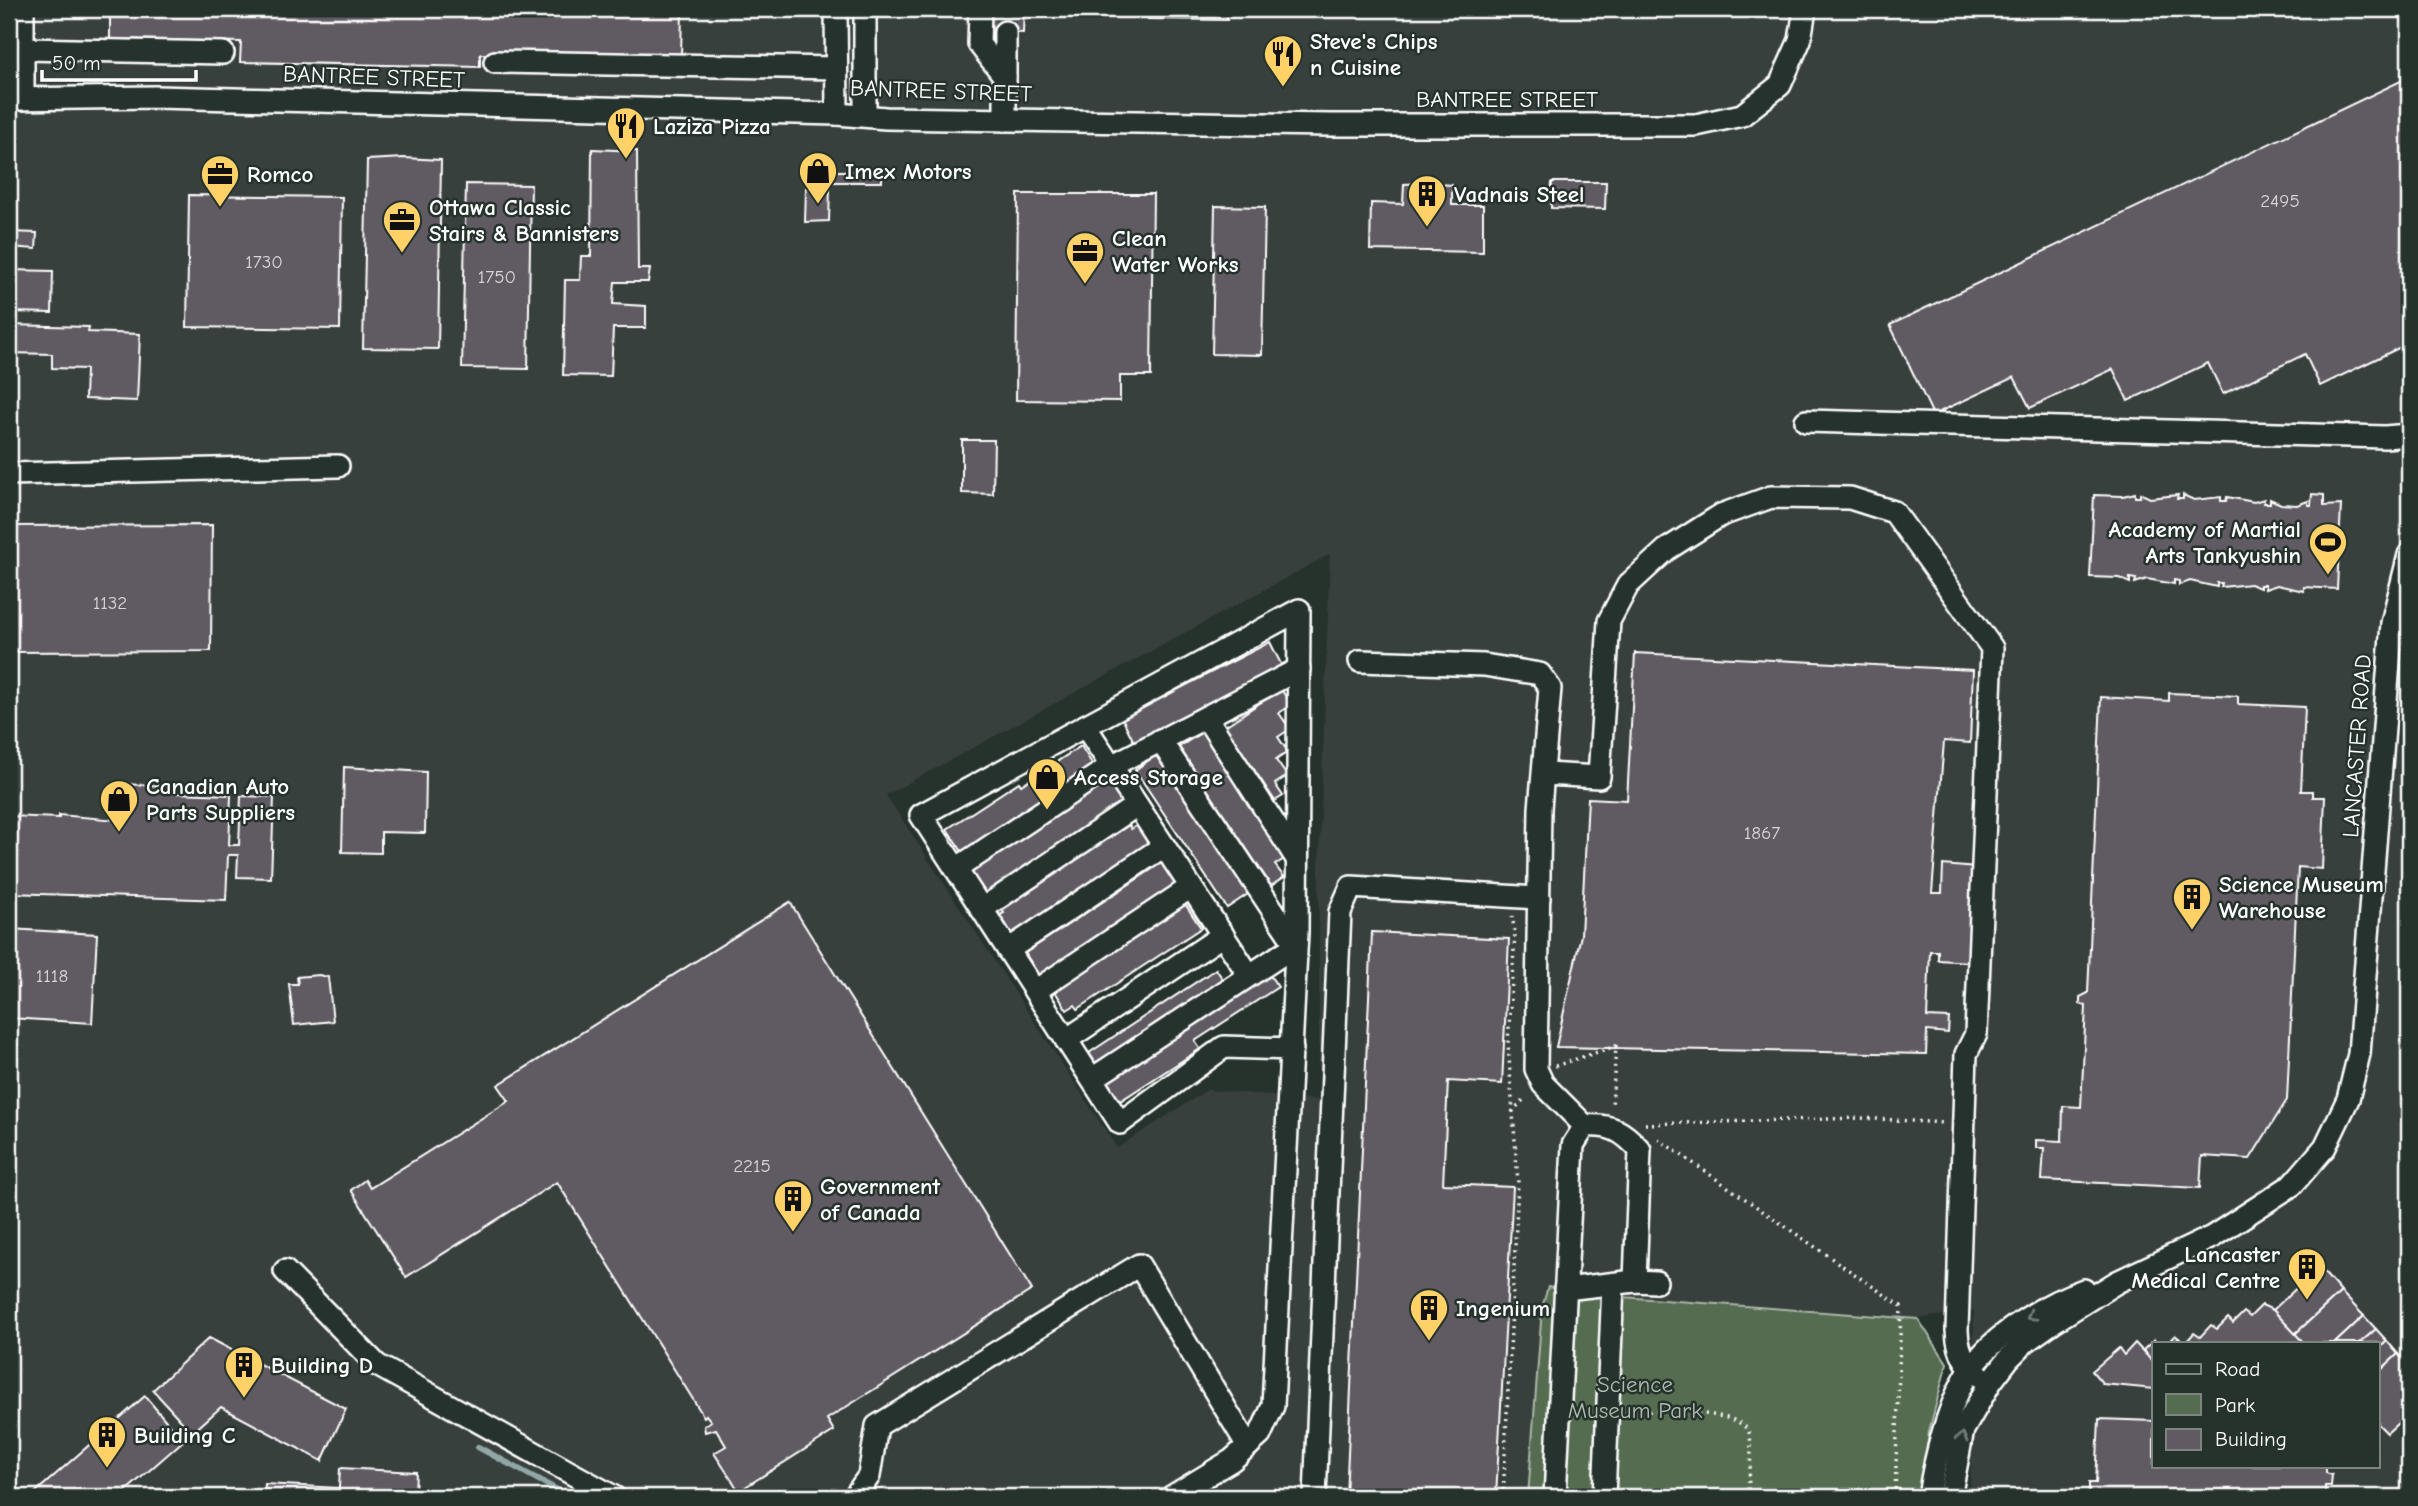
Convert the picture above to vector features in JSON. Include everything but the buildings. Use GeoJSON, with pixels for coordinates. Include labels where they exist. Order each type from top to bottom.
{"type":"FeatureCollection","features":[{"type":"Feature","properties":{"kind":"street"},"geometry":{"type":"LineString","coordinates":[[16,99],[24,49],[23,9]]}},
{"type":"Feature","properties":{"kind":"street"},"geometry":{"type":"LineString","coordinates":[[836,9],[837,114]]}},
{"type":"Feature","properties":{"kind":"street"},"geometry":{"type":"LineString","coordinates":[[864,115],[865,9]]}},
{"type":"Feature","properties":{"kind":"street"},"geometry":{"type":"LineString","coordinates":[[980,9],[979,44],[1005,76]]}},
{"type":"Feature","properties":{"kind":"street","name":"BANTREE STREET"},"geometry":{"type":"LineString","coordinates":[[16,99],[156,97],[1005,120],[1332,125],[1696,125],[1742,115],[1780,85],[1800,40],[1805,9]]}},
{"type":"Feature","properties":{"kind":"street"},"geometry":{"type":"LineString","coordinates":[[1005,32],[1005,120]]}},
{"type":"Feature","properties":{"kind":"street"},"geometry":{"type":"LineString","coordinates":[[24,49],[223,53]]}},
{"type":"Feature","properties":{"kind":"street"},"geometry":{"type":"LineString","coordinates":[[495,62],[836,68]]}},
{"type":"Feature","properties":{"kind":"street"},"geometry":{"type":"LineString","coordinates":[[1806,421],[2385,437],[2409,435]]}},
{"type":"Feature","properties":{"kind":"street"},"geometry":{"type":"LineString","coordinates":[[9,474],[338,466]]}},
{"type":"Feature","properties":{"kind":"street"},"geometry":{"type":"LineString","coordinates":[[1545,774],[1599,777],[1609,621],[1628,585],[1665,550],[1721,515],[1772,497],[1850,498],[1894,512],[1992,648],[1976,1034],[1966,1054],[1957,1330],[1958,1350],[1971,1369],[1990,1383]]}},
{"type":"Feature","properties":{"kind":"street","name":"LANCASTER ROAD"},"geometry":{"type":"LineString","coordinates":[[1950,1497],[1963,1430],[1990,1383],[2025,1342],[2116,1282],[2212,1237],[2292,1185],[2325,1147],[2348,1100],[2359,1054],[2392,623],[2409,555]]}},
{"type":"Feature","properties":{"kind":"street"},"geometry":{"type":"LineString","coordinates":[[1171,1497],[1233,1460],[1260,1435],[1273,1406],[1292,1049],[1296,945],[1299,610],[922,815],[1120,1123],[1224,1047],[1292,1049]]}},
{"type":"Feature","properties":{"kind":"street"},"geometry":{"type":"LineString","coordinates":[[1360,662],[1484,665],[1540,674],[1550,688],[1545,774],[1540,809],[1536,1069],[1542,1084],[1594,1126],[1624,1132],[1640,1150],[1645,1281],[1565,1289]]}},
{"type":"Feature","properties":{"kind":"street"},"geometry":{"type":"LineString","coordinates":[[956,869],[1111,766],[1299,669]]}},
{"type":"Feature","properties":{"kind":"street"},"geometry":{"type":"LineString","coordinates":[[1206,717],[1297,859]]}},
{"type":"Feature","properties":{"kind":"street"},"geometry":{"type":"LineString","coordinates":[[1085,726],[1249,975]]}},
{"type":"Feature","properties":{"kind":"street"},"geometry":{"type":"LineString","coordinates":[[1160,740],[1296,945]]}},
{"type":"Feature","properties":{"kind":"street"},"geometry":{"type":"LineString","coordinates":[[982,909],[1137,805]]}},
{"type":"Feature","properties":{"kind":"street"},"geometry":{"type":"LineString","coordinates":[[1008,950],[1164,846]]}},
{"type":"Feature","properties":{"kind":"street"},"geometry":{"type":"LineString","coordinates":[[1035,991],[1191,887]]}},
{"type":"Feature","properties":{"kind":"street"},"geometry":{"type":"LineString","coordinates":[[1315,1497],[1340,912],[1351,887],[1539,898]]}},
{"type":"Feature","properties":{"kind":"street"},"geometry":{"type":"LineString","coordinates":[[1066,1040],[1223,935]]}},
{"type":"Feature","properties":{"kind":"street"},"geometry":{"type":"LineString","coordinates":[[1092,1079],[1296,945]]}},
{"type":"Feature","properties":{"kind":"street"},"geometry":{"type":"LineString","coordinates":[[1555,1497],[1573,1145],[1594,1126]]}},
{"type":"Feature","properties":{"kind":"street"},"geometry":{"type":"LineString","coordinates":[[854,1497],[869,1476],[877,1426],[1139,1265],[1248,1446]]}},
{"type":"Feature","properties":{"kind":"street"},"geometry":{"type":"LineString","coordinates":[[285,1270],[377,1365],[614,1497]]}},
{"type":"Feature","properties":{"kind":"street","name":"LANCASTER ROAD"},"geometry":{"type":"LineString","coordinates":[[1929,1497],[1943,1431],[1971,1369],[2010,1330],[2036,1313],[2081,1290],[2116,1282]]}},
{"type":"Feature","properties":{"kind":"street"},"geometry":{"type":"LineString","coordinates":[[1604,1497],[1613,1284]]}},
{"type":"Feature","properties":{"kind":"path"},"geometry":{"type":"LineString","coordinates":[[1503,1497],[1518,1184],[1508,1044],[1515,933],[1508,896]]}},
{"type":"Feature","properties":{"kind":"path"},"geometry":{"type":"LineString","coordinates":[[1555,1066],[1616,1046],[1613,1106],[1594,1126]]}},
{"type":"Feature","properties":{"kind":"path"},"geometry":{"type":"LineString","coordinates":[[1637,1124],[1861,1118],[1964,1124]]}},
{"type":"Feature","properties":{"kind":"path"},"geometry":{"type":"LineString","coordinates":[[1651,1134],[1901,1306],[1895,1497]]}},
{"type":"Feature","properties":{"kind":"path"},"geometry":{"type":"LineString","coordinates":[[1649,1411],[1725,1416],[1741,1421],[1750,1434],[1748,1497]]}},
{"type":"Feature","properties":{"kind":"shaded area"},"geometry":{"type":"Polygon","coordinates":[[[9,9],[2409,9],[2409,1497],[1970,1497],[1974,1310],[1918,1319],[1582,1294],[1549,1287],[1542,1308],[1528,1497],[9,1497],[9,9]],[[1330,554],[886,795],[1117,1148],[1207,1090],[1319,1100],[1319,871],[1330,554]]]}},
{"type":"Feature","properties":{"kind":"green space","name":"Science Museum Park"},"geometry":{"type":"Polygon","coordinates":[[[1548,1287],[1582,1294],[1918,1319],[1947,1363],[1929,1431],[1922,1497],[1528,1497],[1542,1308],[1548,1287]]]}},
{"type":"Feature","properties":{"kind":"waterway"},"geometry":{"type":"LineString","coordinates":[[478,1447],[570,1497]]}},
{"type":"Feature","properties":{"kind":"tunnel"},"geometry":{"type":"LineString","coordinates":[[1005,32],[1006,9]]}},
{"type":"Feature","properties":{"kind":"place","name":"Steve's Chips n Cuisine"},"geometry":{"type":"Point","coordinates":[1283,88]}},
{"type":"Feature","properties":{"kind":"place","name":"Laziza Pizza"},"geometry":{"type":"Point","coordinates":[626,160]}},
{"type":"Feature","properties":{"kind":"place","name":"Imex Motors"},"geometry":{"type":"Point","coordinates":[818,205]}},
{"type":"Feature","properties":{"kind":"place","name":"Romco"},"geometry":{"type":"Point","coordinates":[220,208]}},
{"type":"Feature","properties":{"kind":"place","name":"Vadnais Steel"},"geometry":{"type":"Point","coordinates":[1427,228]}},
{"type":"Feature","properties":{"kind":"place","name":"Ottawa Classic Stairs & Bannisters"},"geometry":{"type":"Point","coordinates":[402,254]}},
{"type":"Feature","properties":{"kind":"place","name":"Clean Water Works"},"geometry":{"type":"Point","coordinates":[1085,285]}},
{"type":"Feature","properties":{"kind":"place","name":"Academy of Martial Arts Tankyushin"},"geometry":{"type":"Point","coordinates":[2328,576]}},
{"type":"Feature","properties":{"kind":"place","name":"Access Storage"},"geometry":{"type":"Point","coordinates":[1047,811]}},
{"type":"Feature","properties":{"kind":"place","name":"Canadian Auto Parts Suppliers"},"geometry":{"type":"Point","coordinates":[119,833]}},
{"type":"Feature","properties":{"kind":"place","name":"Science Museum Warehouse"},"geometry":{"type":"Point","coordinates":[2192,931]}},
{"type":"Feature","properties":{"kind":"place","name":"Government of Canada"},"geometry":{"type":"Point","coordinates":[793,1233]}},
{"type":"Feature","properties":{"kind":"place","name":"Lancaster Medical Centre"},"geometry":{"type":"Point","coordinates":[2307,1301]}},
{"type":"Feature","properties":{"kind":"place","name":"Ingenium"},"geometry":{"type":"Point","coordinates":[1429,1342]}},
{"type":"Feature","properties":{"kind":"place","name":"Building D"},"geometry":{"type":"Point","coordinates":[244,1399]}},
{"type":"Feature","properties":{"kind":"place","name":"Building C"},"geometry":{"type":"Point","coordinates":[107,1469]}}]}
